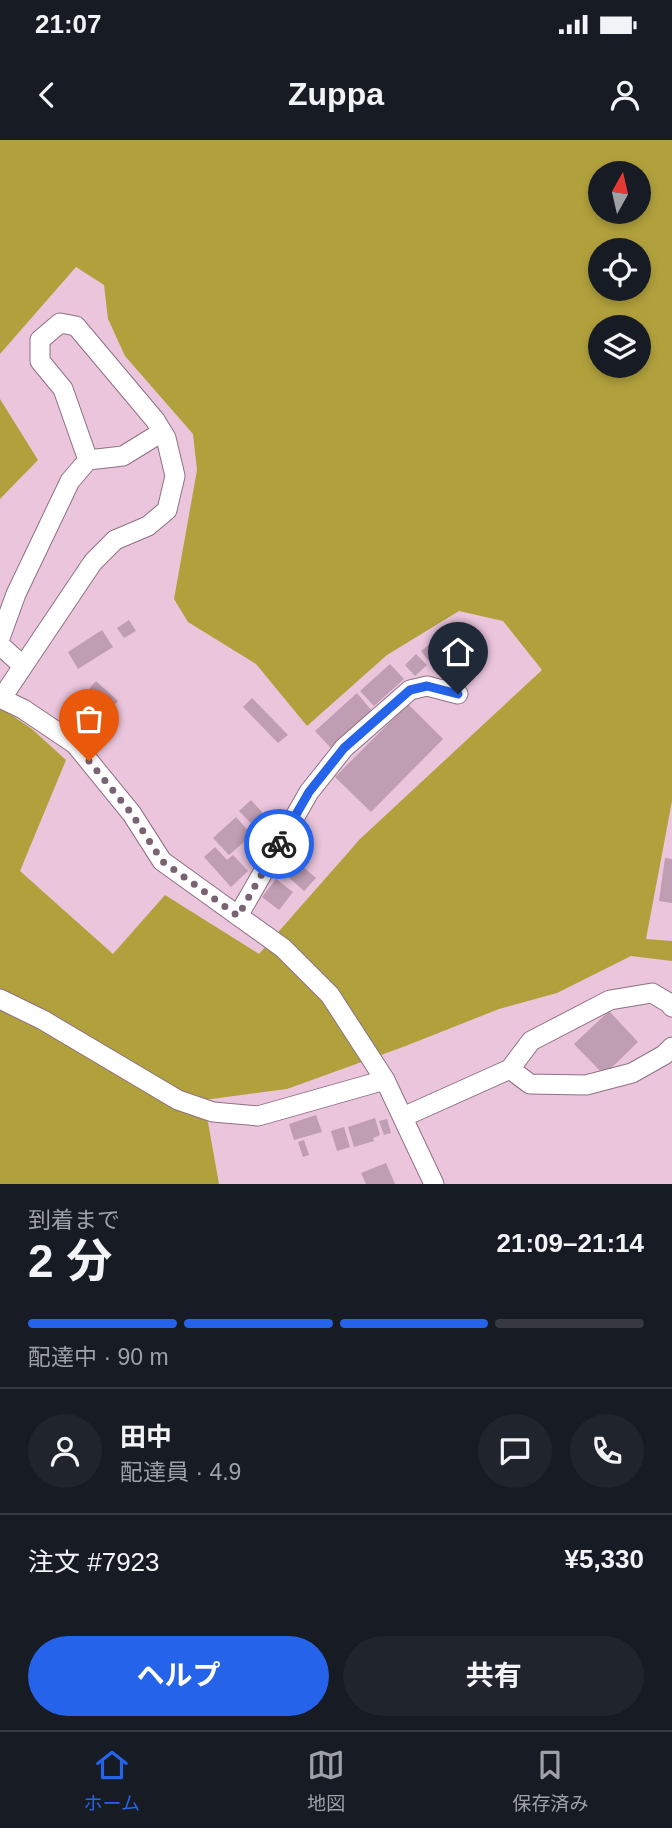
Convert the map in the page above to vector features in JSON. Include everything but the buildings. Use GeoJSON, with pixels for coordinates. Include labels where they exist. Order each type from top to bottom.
{"type":"FeatureCollection","features":[{"type":"Feature","properties":{"kind":"street"},"geometry":{"type":"LineString","coordinates":[[88,460],[63,389],[40,361],[40,340],[60,323],[76,326],[155,419],[166,438],[175,476],[167,510],[148,526],[115,540],[93,562],[1,698],[23,709],[75,744],[132,814],[162,861],[283,948],[330,995],[385,1080],[435,1184]]}},
{"type":"Feature","properties":{"kind":"street"},"geometry":{"type":"LineString","coordinates":[[0,638],[16,594],[70,481],[88,460],[122,456],[162,432]]}},
{"type":"Feature","properties":{"kind":"street"},"geometry":{"type":"LineString","coordinates":[[0,645],[23,666]]}},
{"type":"Feature","properties":{"kind":"street"},"geometry":{"type":"LineString","coordinates":[[238,916],[309,792],[344,748],[410,690],[427,686],[458,694]]}},
{"type":"Feature","properties":{"kind":"street"},"geometry":{"type":"LineString","coordinates":[[403,1117],[510,1069],[531,1041],[610,1000],[652,993],[671,1004]]}},
{"type":"Feature","properties":{"kind":"street"},"geometry":{"type":"LineString","coordinates":[[0,999],[43,1020],[177,1100],[213,1112],[258,1116],[385,1080]]}},
{"type":"Feature","properties":{"kind":"street"},"geometry":{"type":"LineString","coordinates":[[510,1069],[530,1084],[586,1085],[632,1073],[669,1052]]}},
{"type":"Feature","properties":{"kind":"shaded area"},"geometry":{"type":"Polygon","coordinates":[[[0,140],[672,140],[672,801],[646,939],[672,941],[672,961],[631,956],[557,993],[499,1009],[287,1089],[204,1100],[219,1184],[0,1184],[0,707],[32,729],[66,760],[20,871],[113,954],[165,895],[259,954],[360,839],[542,670],[503,621],[459,611],[387,655],[307,726],[256,664],[188,622],[174,599],[197,470],[193,434],[125,356],[108,319],[104,285],[76,267],[0,354],[0,140]]]}},
{"type":"Feature","properties":{"kind":"shaded area"},"geometry":{"type":"Polygon","coordinates":[[[0,399],[38,460],[0,499],[0,399]]]}},
{"type":"Feature","properties":{"kind":"way so far"},"geometry":{"type":"LineString","coordinates":[[89,761],[132,814],[162,861],[238,916],[279,844]]}},
{"type":"Feature","properties":{"kind":"route"},"geometry":{"type":"LineString","coordinates":[[279,844],[309,792],[344,748],[410,690],[427,686],[458,694]]}}]}
